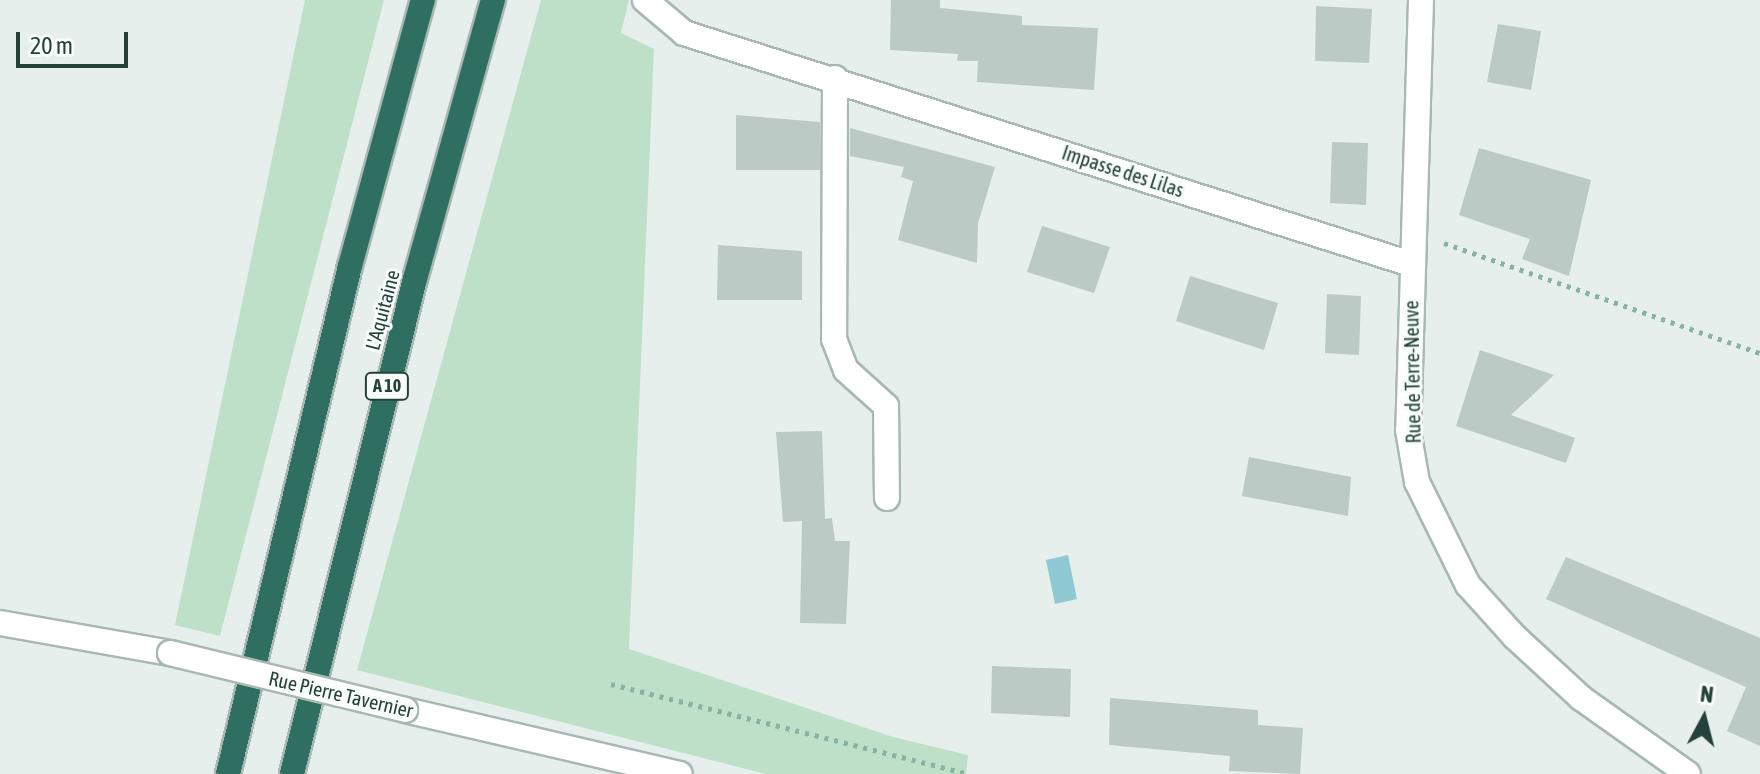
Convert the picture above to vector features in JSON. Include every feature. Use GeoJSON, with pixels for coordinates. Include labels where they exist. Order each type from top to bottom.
{"type":"FeatureCollection","features":[{"type":"Feature","properties":{"kind":"highway","name":"L'Aquitaine"},"geometry":{"type":"LineString","coordinates":[[228,774],[423,0]]}},
{"type":"Feature","properties":{"kind":"highway","name":"L'Aquitaine"},"geometry":{"type":"LineString","coordinates":[[292,774],[411,294],[493,0]]}},
{"type":"Feature","properties":{"kind":"street","name":"Impasse des Lilas"},"geometry":{"type":"LineString","coordinates":[[645,0],[684,33],[835,78],[1411,264]]}},
{"type":"Feature","properties":{"kind":"street","name":"Rue de Terre-Neuve"},"geometry":{"type":"LineString","coordinates":[[1421,0],[1408,430],[1417,482],[1438,534],[1468,585],[1515,637],[1581,698],[1688,774]]}},
{"type":"Feature","properties":{"kind":"street"},"geometry":{"type":"LineString","coordinates":[[835,78],[834,339],[846,370],[886,406],[887,498]]}},
{"type":"Feature","properties":{"kind":"street","name":"Rue Pierre Tavernier"},"geometry":{"type":"LineString","coordinates":[[0,623],[170,653],[680,774]]}},
{"type":"Feature","properties":{"kind":"path"},"geometry":{"type":"LineString","coordinates":[[1412,237],[1760,353]]}},
{"type":"Feature","properties":{"kind":"path"},"geometry":{"type":"LineString","coordinates":[[611,684],[968,774]]}},
{"type":"Feature","properties":{"kind":"green space"},"geometry":{"type":"Polygon","coordinates":[[[305,0],[384,0],[220,636],[175,625],[305,0]]]}},
{"type":"Feature","properties":{"kind":"green space"},"geometry":{"type":"Polygon","coordinates":[[[541,0],[629,0],[621,33],[654,49],[629,649],[893,737],[968,755],[966,774],[766,774],[357,670],[541,0]]]}},
{"type":"Feature","properties":{"kind":"water"},"geometry":{"type":"Polygon","coordinates":[[[1068,555],[1077,599],[1055,604],[1046,560],[1068,555]]]}},
{"type":"Feature","properties":{"kind":"building"},"geometry":{"type":"Polygon","coordinates":[[[891,0],[940,0],[940,8],[1022,16],[1022,25],[1098,28],[1094,90],[977,82],[978,61],[957,61],[958,54],[890,50],[891,0]]]}},
{"type":"Feature","properties":{"kind":"building"},"geometry":{"type":"Polygon","coordinates":[[[1316,6],[1372,9],[1369,63],[1315,61],[1316,6]]]}},
{"type":"Feature","properties":{"kind":"building"},"geometry":{"type":"Polygon","coordinates":[[[1498,24],[1541,31],[1531,90],[1487,82],[1498,24]]]}},
{"type":"Feature","properties":{"kind":"building"},"geometry":{"type":"Polygon","coordinates":[[[736,115],[820,122],[820,170],[736,170],[736,115]]]}},
{"type":"Feature","properties":{"kind":"building"},"geometry":{"type":"Polygon","coordinates":[[[850,128],[995,167],[978,223],[977,263],[898,240],[913,181],[901,177],[904,167],[850,156],[850,128]]]}},
{"type":"Feature","properties":{"kind":"building"},"geometry":{"type":"Polygon","coordinates":[[[1332,142],[1368,143],[1366,205],[1330,203],[1332,142]]]}},
{"type":"Feature","properties":{"kind":"building"},"geometry":{"type":"Polygon","coordinates":[[[1479,148],[1591,180],[1569,276],[1522,259],[1530,239],[1459,215],[1479,148]]]}},
{"type":"Feature","properties":{"kind":"building"},"geometry":{"type":"Polygon","coordinates":[[[1042,226],[1110,247],[1094,293],[1027,272],[1042,226]]]}},
{"type":"Feature","properties":{"kind":"building"},"geometry":{"type":"Polygon","coordinates":[[[718,245],[802,251],[802,300],[717,300],[718,245]]]}},
{"type":"Feature","properties":{"kind":"building"},"geometry":{"type":"Polygon","coordinates":[[[1190,276],[1278,303],[1264,350],[1176,321],[1190,276]]]}},
{"type":"Feature","properties":{"kind":"building"},"geometry":{"type":"Polygon","coordinates":[[[1327,294],[1361,296],[1359,355],[1325,353],[1327,294]]]}},
{"type":"Feature","properties":{"kind":"building"},"geometry":{"type":"Polygon","coordinates":[[[1480,350],[1554,375],[1511,415],[1575,438],[1566,463],[1456,426],[1480,350]]]}},
{"type":"Feature","properties":{"kind":"building"},"geometry":{"type":"Polygon","coordinates":[[[822,431],[825,519],[832,518],[835,541],[850,541],[846,624],[800,623],[802,521],[783,522],[776,432],[822,431]]]}},
{"type":"Feature","properties":{"kind":"building"},"geometry":{"type":"Polygon","coordinates":[[[1249,457],[1351,477],[1348,516],[1242,496],[1249,457]]]}},
{"type":"Feature","properties":{"kind":"building"},"geometry":{"type":"Polygon","coordinates":[[[1566,557],[1760,638],[1760,746],[1727,731],[1746,687],[1546,599],[1566,557]]]}},
{"type":"Feature","properties":{"kind":"building"},"geometry":{"type":"Polygon","coordinates":[[[992,666],[1071,669],[1070,717],[991,713],[992,666]]]}},
{"type":"Feature","properties":{"kind":"building"},"geometry":{"type":"Polygon","coordinates":[[[1110,698],[1258,710],[1258,725],[1303,728],[1300,774],[1229,771],[1230,756],[1109,745],[1110,698]]]}}]}
